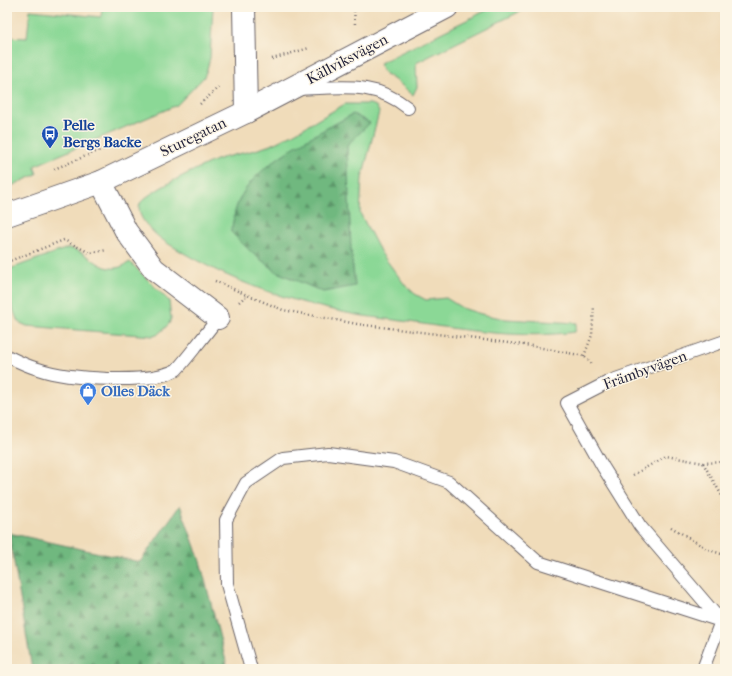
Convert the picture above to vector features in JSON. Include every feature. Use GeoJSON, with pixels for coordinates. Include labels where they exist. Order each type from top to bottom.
{"type":"FeatureCollection","features":[{"type":"Feature","properties":{"kind":"street"},"geometry":{"type":"LineString","coordinates":[[244,7],[246,112]]}},
{"type":"Feature","properties":{"kind":"street","name":"Källviksvägen"},"geometry":{"type":"LineString","coordinates":[[246,112],[447,7]]}},
{"type":"Feature","properties":{"kind":"street","name":"Sturegatan"},"geometry":{"type":"LineString","coordinates":[[7,215],[100,182],[246,112]]}},
{"type":"Feature","properties":{"kind":"street"},"geometry":{"type":"LineString","coordinates":[[100,182],[126,231],[154,269],[218,318]]}},
{"type":"Feature","properties":{"kind":"lane"},"geometry":{"type":"LineString","coordinates":[[289,89],[365,87],[380,91],[393,97],[408,108]]}},
{"type":"Feature","properties":{"kind":"lane"},"geometry":{"type":"LineString","coordinates":[[7,356],[38,370],[68,376],[125,379],[151,378],[177,369],[218,318]]}},
{"type":"Feature","properties":{"kind":"lane","name":"Främbyvägen"},"geometry":{"type":"LineString","coordinates":[[724,623],[640,526],[603,467],[567,402],[610,381],[725,341]]}},
{"type":"Feature","properties":{"kind":"lane"},"geometry":{"type":"LineString","coordinates":[[251,669],[227,584],[226,520],[246,483],[283,458],[328,453],[394,462],[449,482],[538,562],[724,623],[703,669]]}},
{"type":"Feature","properties":{"kind":"path"},"geometry":{"type":"LineString","coordinates":[[354,7],[356,28]]}},
{"type":"Feature","properties":{"kind":"path"},"geometry":{"type":"LineString","coordinates":[[199,105],[213,93]]}},
{"type":"Feature","properties":{"kind":"path"},"geometry":{"type":"LineString","coordinates":[[50,170],[119,143]]}},
{"type":"Feature","properties":{"kind":"path"},"geometry":{"type":"LineString","coordinates":[[218,318],[247,295],[283,310],[357,324],[532,346],[584,356],[610,381]]}},
{"type":"Feature","properties":{"kind":"path"},"geometry":{"type":"LineString","coordinates":[[584,356],[592,335],[594,306]]}},
{"type":"Feature","properties":{"kind":"path"},"geometry":{"type":"LineString","coordinates":[[629,477],[666,456],[703,463],[725,462]]}},
{"type":"Feature","properties":{"kind":"path"},"geometry":{"type":"LineString","coordinates":[[703,463],[725,501]]}},
{"type":"Feature","properties":{"kind":"path"},"geometry":{"type":"LineString","coordinates":[[670,526],[709,550],[725,555]]}},
{"type":"Feature","properties":{"kind":"green space"},"geometry":{"type":"Polygon","coordinates":[[[102,7],[213,7],[210,58],[204,77],[177,105],[34,166],[37,174],[7,188],[7,37],[27,38],[30,10],[101,17],[102,7]]]}},
{"type":"Feature","properties":{"kind":"green space"},"geometry":{"type":"Polygon","coordinates":[[[493,7],[529,7],[416,63],[417,87],[413,95],[382,70],[380,63],[493,7]]]}},
{"type":"Feature","properties":{"kind":"green space"},"geometry":{"type":"Polygon","coordinates":[[[345,104],[370,104],[376,106],[379,112],[362,178],[360,213],[381,253],[405,285],[415,294],[426,300],[446,298],[462,308],[481,314],[506,319],[577,323],[575,332],[535,335],[476,331],[357,315],[308,304],[238,280],[194,259],[155,234],[141,216],[139,210],[140,204],[144,199],[162,187],[216,160],[262,148],[277,142],[303,129],[345,104]]]}},
{"type":"Feature","properties":{"kind":"green space"},"geometry":{"type":"Polygon","coordinates":[[[353,114],[370,123],[347,145],[351,250],[355,286],[323,292],[277,272],[251,252],[231,232],[237,205],[245,190],[256,176],[271,163],[304,141],[353,114]]]}},
{"type":"Feature","properties":{"kind":"green space"},"geometry":{"type":"Polygon","coordinates":[[[68,248],[77,250],[105,267],[120,267],[130,262],[169,301],[171,318],[169,324],[157,335],[153,336],[27,326],[18,322],[7,293],[7,270],[68,248]]]}},
{"type":"Feature","properties":{"kind":"green space"},"geometry":{"type":"Polygon","coordinates":[[[180,505],[200,561],[228,669],[32,669],[9,533],[140,562],[180,505]]]}},
{"type":"Feature","properties":{"kind":"place","name":"Pelle Bergs Backe"},"geometry":{"type":"Point","coordinates":[50,149]}},
{"type":"Feature","properties":{"kind":"place","name":"Olles Däck"},"geometry":{"type":"Point","coordinates":[88,406]}}]}
